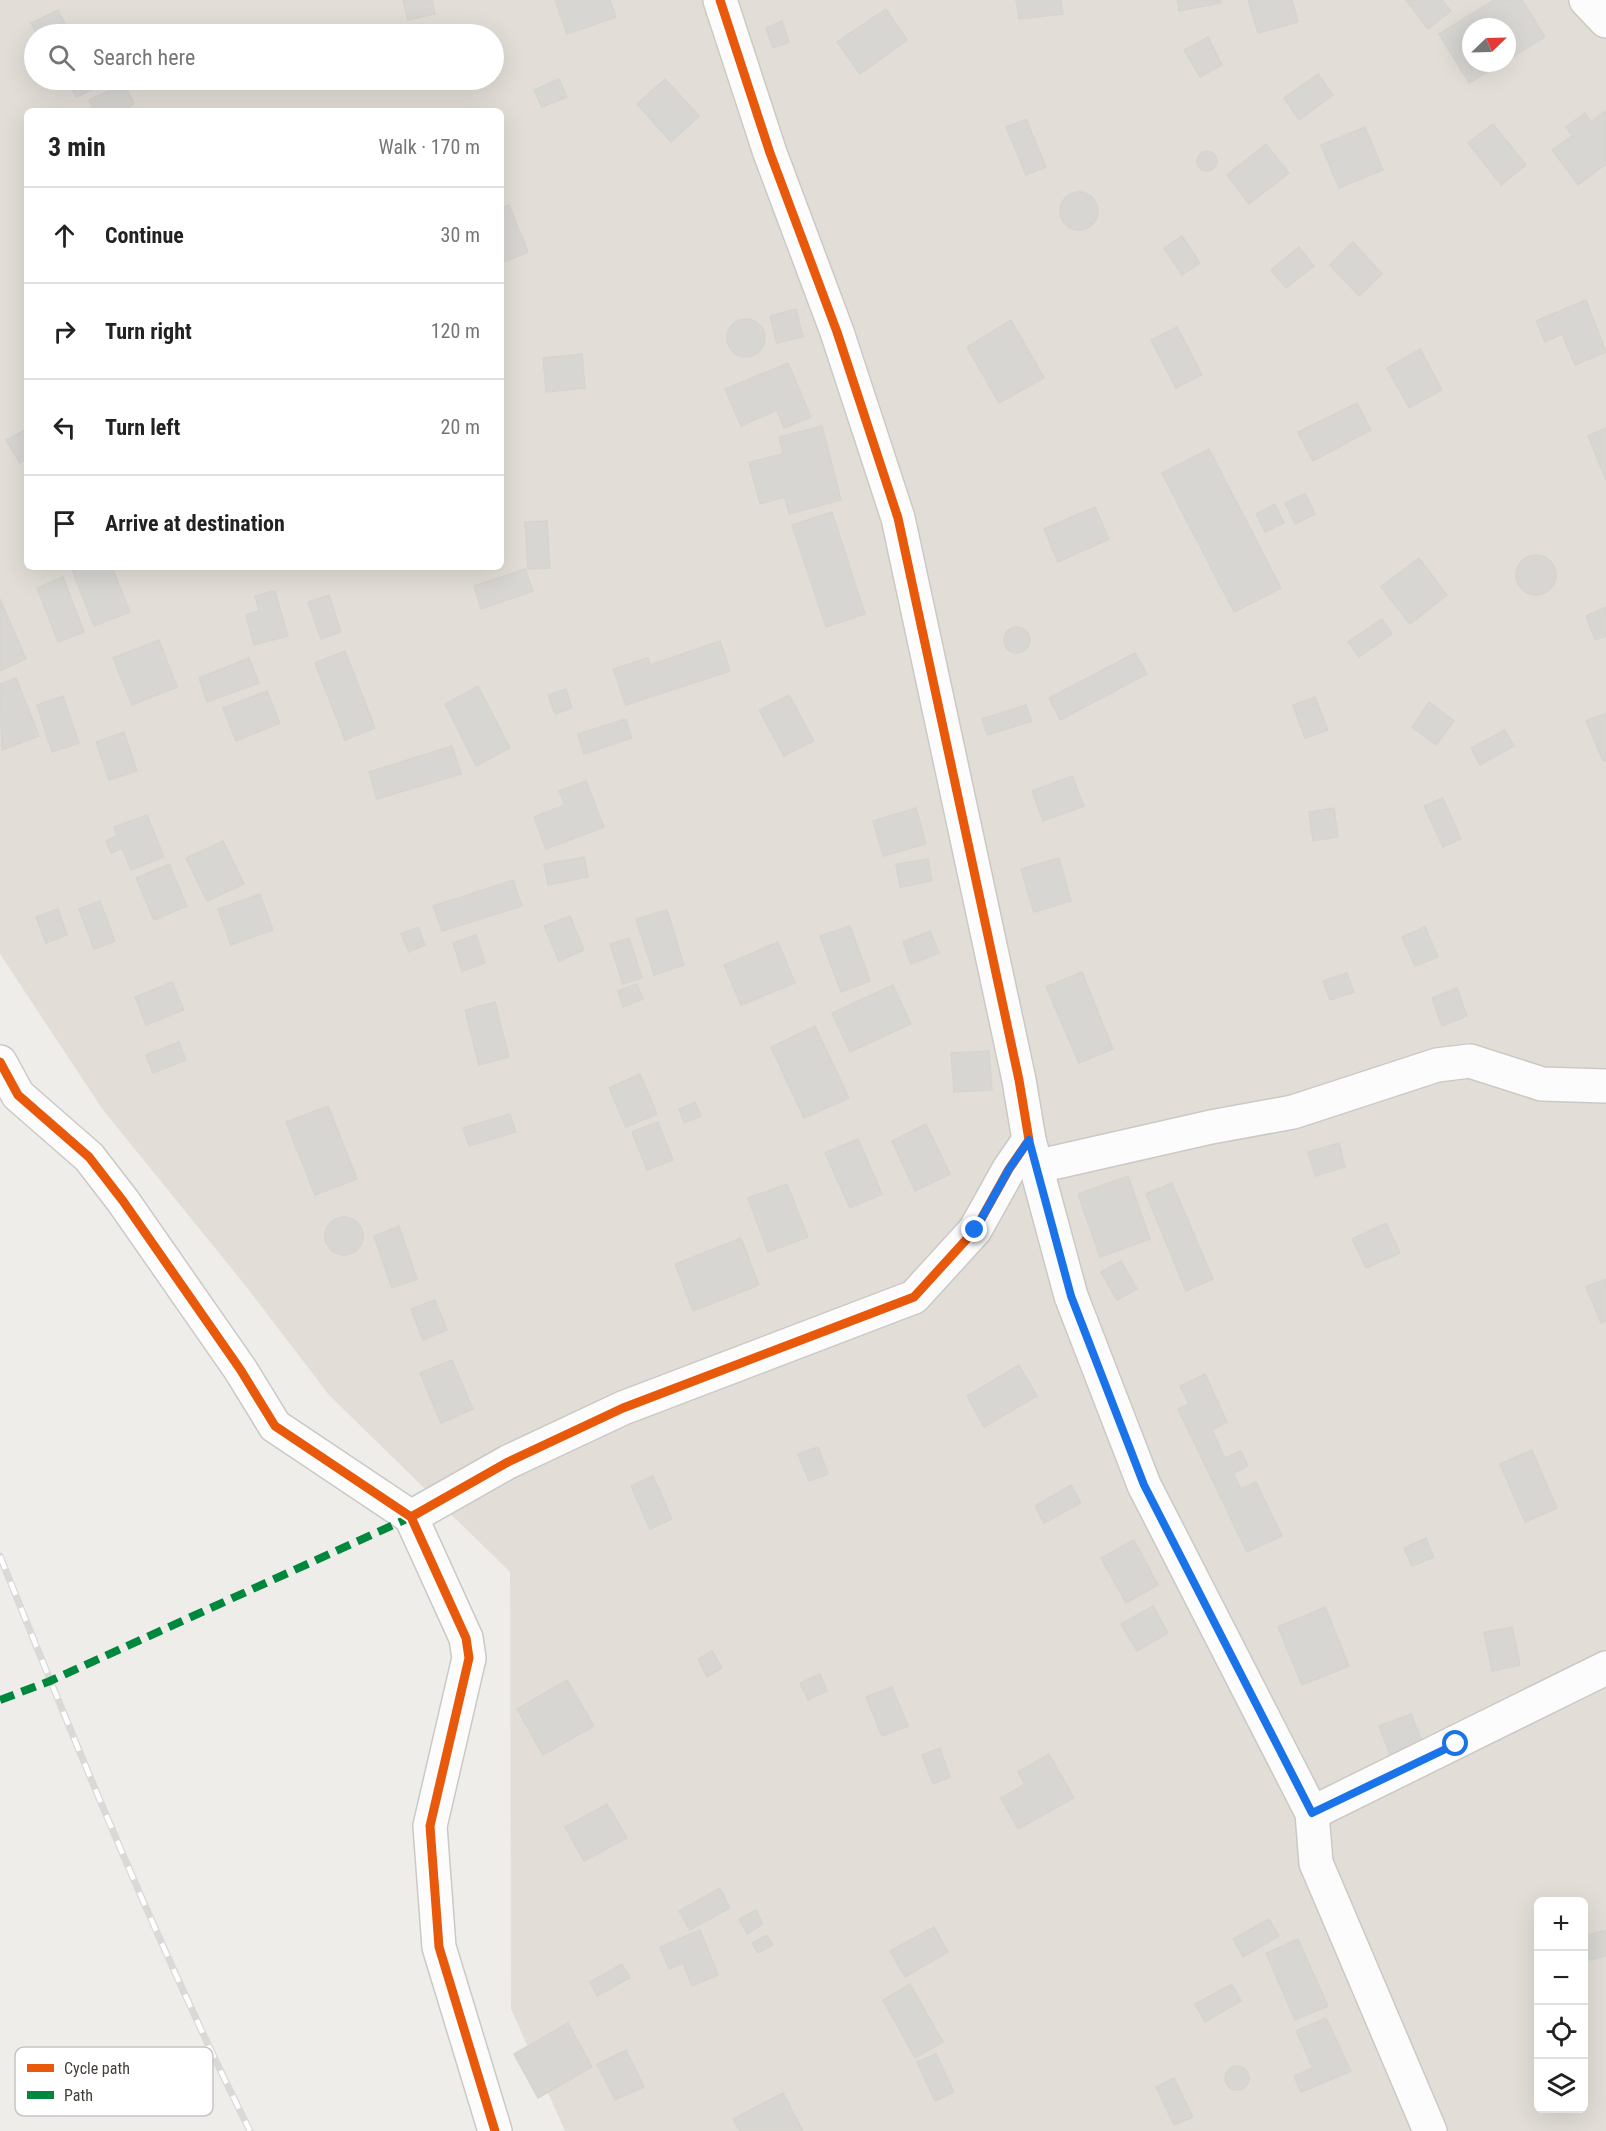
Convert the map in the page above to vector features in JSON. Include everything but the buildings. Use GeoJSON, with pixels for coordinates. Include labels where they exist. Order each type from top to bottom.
{"type":"FeatureCollection","features":[{"type":"Feature","properties":{"kind":"street"},"geometry":{"type":"LineString","coordinates":[[720,0],[770,153],[837,332],[898,518],[1019,1080],[1032,1153],[1071,1296],[1144,1485],[1312,1813],[1316,1863],[1430,2131]]}},
{"type":"Feature","properties":{"kind":"street"},"geometry":{"type":"LineString","coordinates":[[1586,0],[1606,21]]}},
{"type":"Feature","properties":{"kind":"street"},"geometry":{"type":"LineString","coordinates":[[411,1517],[508,1462],[623,1408],[914,1297],[975,1230],[1009,1169],[1032,1153],[1211,1127],[1293,1112],[1437,1065],[1470,1061],[1542,1084],[1606,1086]]}},
{"type":"Feature","properties":{"kind":"street"},"geometry":{"type":"LineString","coordinates":[[0,1062],[18,1095],[89,1157],[123,1201],[240,1369],[275,1426],[411,1517],[466,1638],[469,1658],[430,1826],[439,1947],[495,2131]]}},
{"type":"Feature","properties":{"kind":"street"},"geometry":{"type":"LineString","coordinates":[[1312,1813],[1606,1668]]}},
{"type":"Feature","properties":{"kind":"shaded area"},"geometry":{"type":"Polygon","coordinates":[[[0,0],[1606,0],[1606,2131],[565,2131],[511,2009],[510,1572],[329,1395],[245,1285],[103,1110],[0,954],[0,0]]]}},
{"type":"Feature","properties":{"kind":"railway"},"geometry":{"type":"LineString","coordinates":[[0,1556],[89,1774],[209,2047]]}},
{"type":"Feature","properties":{"kind":"railway"},"geometry":{"type":"LineString","coordinates":[[213,2055],[250,2131]]}},
{"type":"Feature","properties":{"kind":"marked path"},"geometry":{"type":"LineString","coordinates":[[0,1700],[50,1681],[411,1517]]}},
{"type":"Feature","properties":{"kind":"cycle path"},"geometry":{"type":"LineString","coordinates":[[411,1517],[508,1462],[623,1408],[914,1297],[975,1230],[1009,1169],[1029,1140],[1019,1080],[898,518],[837,332],[770,153],[720,0]]}},
{"type":"Feature","properties":{"kind":"cycle path"},"geometry":{"type":"LineString","coordinates":[[0,1062],[18,1095],[89,1157],[123,1201],[240,1369],[275,1426],[411,1517],[466,1638],[469,1658],[430,1826],[439,1947],[495,2131]]}},
{"type":"Feature","properties":{"kind":"route"},"geometry":{"type":"LineString","coordinates":[[975,1230],[1009,1169],[1029,1140],[1047,1215],[1071,1296],[1144,1485],[1312,1813],[1456,1744]]}}]}
